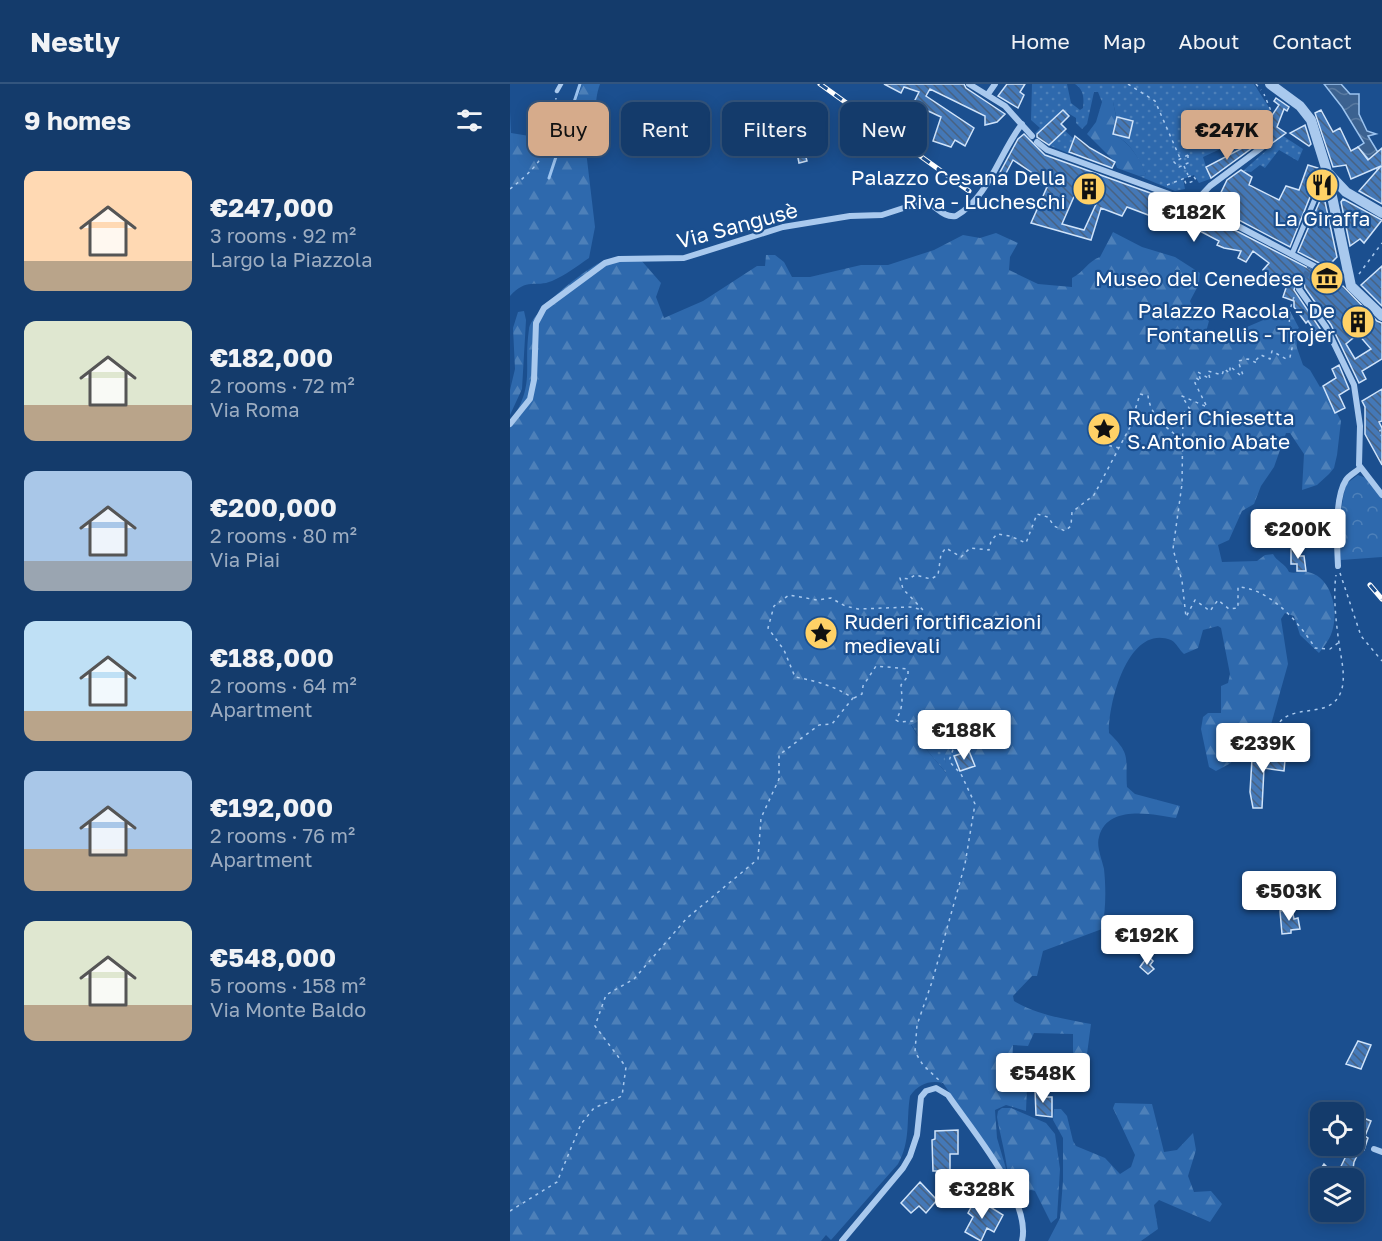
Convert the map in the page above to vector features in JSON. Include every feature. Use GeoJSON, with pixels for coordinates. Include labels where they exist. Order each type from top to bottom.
{"type":"FeatureCollection","features":[{"type":"Feature","properties":{"kind":"street"},"geometry":{"type":"LineString","coordinates":[[969,84],[1005,106],[1032,136]]}},
{"type":"Feature","properties":{"kind":"street"},"geometry":{"type":"LineString","coordinates":[[988,94],[995,84]]}},
{"type":"Feature","properties":{"kind":"street"},"geometry":{"type":"LineString","coordinates":[[1270,84],[1309,115],[1326,168],[1353,290],[1382,316]]}},
{"type":"Feature","properties":{"kind":"street","name":"Via Sangusè"},"geometry":{"type":"LineString","coordinates":[[510,424],[530,399],[534,380],[536,323],[544,308],[605,263],[619,259],[684,258],[783,227],[850,216],[882,215],[919,202],[929,203],[945,216],[956,216],[983,190],[1008,142],[1022,123]]}},
{"type":"Feature","properties":{"kind":"street"},"geometry":{"type":"LineString","coordinates":[[1037,142],[1055,153],[1194,203],[1292,254],[1311,267],[1331,275],[1351,277]]}},
{"type":"Feature","properties":{"kind":"street"},"geometry":{"type":"LineString","coordinates":[[1194,203],[1210,186],[1265,145]]}},
{"type":"Feature","properties":{"kind":"street"},"geometry":{"type":"LineString","coordinates":[[1326,168],[1330,177],[1346,192],[1381,213]]}},
{"type":"Feature","properties":{"kind":"street"},"geometry":{"type":"LineString","coordinates":[[1292,254],[1317,194],[1329,182]]}},
{"type":"Feature","properties":{"kind":"street"},"geometry":{"type":"LineString","coordinates":[[1333,204],[1340,194],[1346,192]]}},
{"type":"Feature","properties":{"kind":"street"},"geometry":{"type":"LineString","coordinates":[[1300,287],[1326,327],[1354,385],[1360,426],[1360,468],[1382,495]]}},
{"type":"Feature","properties":{"kind":"street"},"geometry":{"type":"LineString","coordinates":[[1338,566],[1336,542],[1340,497],[1347,479],[1360,468]]}},
{"type":"Feature","properties":{"kind":"street"},"geometry":{"type":"LineString","coordinates":[[842,1241],[907,1162],[917,1135],[920,1104],[924,1093],[930,1089],[941,1090],[948,1095],[1011,1188],[1024,1224],[1022,1241]]}},
{"type":"Feature","properties":{"kind":"street"},"geometry":{"type":"LineString","coordinates":[[1374,1149],[1382,1152]]}},
{"type":"Feature","properties":{"kind":"lane"},"geometry":{"type":"LineString","coordinates":[[557,92],[561,84]]}},
{"type":"Feature","properties":{"kind":"path"},"geometry":{"type":"LineString","coordinates":[[1128,84],[1155,101],[1180,158]]}},
{"type":"Feature","properties":{"kind":"path"},"geometry":{"type":"LineString","coordinates":[[1256,84],[1270,105],[1264,131]]}},
{"type":"Feature","properties":{"kind":"path"},"geometry":{"type":"LineString","coordinates":[[510,189],[540,161],[547,151],[552,133],[557,92]]}},
{"type":"Feature","properties":{"kind":"path"},"geometry":{"type":"LineString","coordinates":[[1263,115],[1268,120]]}},
{"type":"Feature","properties":{"kind":"path"},"geometry":{"type":"LineString","coordinates":[[1188,155],[1188,163],[1179,167],[1174,161],[1180,158],[1188,155]]}},
{"type":"Feature","properties":{"kind":"path"},"geometry":{"type":"LineString","coordinates":[[1184,165],[1189,176]]}},
{"type":"Feature","properties":{"kind":"path"},"geometry":{"type":"LineString","coordinates":[[1160,182],[1167,185],[1184,178],[1189,176],[1192,175],[1196,180],[1186,184],[1184,178]]}},
{"type":"Feature","properties":{"kind":"path"},"geometry":{"type":"LineString","coordinates":[[1191,182],[1193,186]]}},
{"type":"Feature","properties":{"kind":"path"},"geometry":{"type":"LineString","coordinates":[[1351,277],[1382,243]]}},
{"type":"Feature","properties":{"kind":"path"},"geometry":{"type":"LineString","coordinates":[[1300,287],[1289,313],[1290,329],[1295,335],[1290,357],[1286,359],[1272,351],[1270,359],[1261,355],[1257,363],[1248,359],[1238,361],[1243,375],[1241,376],[1230,366],[1230,373],[1224,369],[1222,375],[1208,371],[1210,379],[1198,372],[1201,381],[1196,378],[1195,383],[1207,408],[1182,396],[1192,413],[1186,411],[1183,414],[1182,484],[1173,549],[1182,581],[1186,617],[1196,600],[1210,611],[1218,600],[1229,609],[1238,608],[1238,587],[1250,588],[1293,619],[1315,648],[1330,649],[1338,643]]}},
{"type":"Feature","properties":{"kind":"path"},"geometry":{"type":"LineString","coordinates":[[853,698],[834,687],[795,677],[784,650],[768,628],[774,606],[789,595],[817,600],[831,598],[844,606],[858,609],[910,607],[923,610],[903,589],[900,578],[909,579],[915,575],[931,579],[938,575],[941,554],[946,548],[952,554],[961,557],[970,548],[990,550],[991,541],[997,534],[1010,536],[1026,543],[1037,514],[1048,517],[1054,526],[1065,531],[1071,526],[1072,512],[1094,495],[1120,448],[1139,406],[1140,394],[1144,393],[1148,396],[1150,408],[1155,416],[1181,439]]}},
{"type":"Feature","properties":{"kind":"path"},"geometry":{"type":"LineString","coordinates":[[1095,419],[1092,437],[1103,444],[1120,448]]}},
{"type":"Feature","properties":{"kind":"path"},"geometry":{"type":"LineString","coordinates":[[1382,430],[1379,431],[1382,437]]}},
{"type":"Feature","properties":{"kind":"path"},"geometry":{"type":"LineString","coordinates":[[1270,742],[1282,719],[1299,711],[1316,711],[1332,705],[1341,693],[1343,675],[1338,643],[1335,585],[1338,566]]}},
{"type":"Feature","properties":{"kind":"path"},"geometry":{"type":"LineString","coordinates":[[1338,566],[1361,636],[1382,661]]}},
{"type":"Feature","properties":{"kind":"path"},"geometry":{"type":"LineString","coordinates":[[510,1211],[557,1182],[581,1124],[594,1108],[622,1096],[626,1067],[595,1026],[606,995],[634,979],[687,918],[758,859],[762,818],[780,779],[779,755],[819,725],[832,724],[853,698],[862,694],[863,686],[876,666],[908,669],[908,676],[901,685],[904,699],[901,712],[896,720],[899,722],[943,719],[956,741],[949,761],[961,774],[975,804],[964,864],[932,982],[917,1025],[915,1052],[923,1065],[942,1081],[941,1090]]}},
{"type":"Feature","properties":{"kind":"green space"},"geometry":{"type":"Polygon","coordinates":[[[582,84],[600,84],[596,102],[576,102],[582,84]]]}},
{"type":"Feature","properties":{"kind":"green space"},"geometry":{"type":"Polygon","coordinates":[[[1032,84],[1067,84],[1071,103],[1080,110],[1083,108],[1083,94],[1075,84],[1254,84],[1270,109],[1261,118],[1265,122],[1262,128],[1263,143],[1254,152],[1250,144],[1232,152],[1229,145],[1203,157],[1210,179],[1199,183],[1194,175],[1183,179],[1185,189],[1175,191],[1139,176],[1146,175],[1137,157],[1123,140],[1112,135],[1116,116],[1113,102],[1102,102],[1098,92],[1094,92],[1087,124],[1082,129],[1076,123],[1076,118],[1063,110],[1037,134],[1035,133],[1040,128],[1031,120],[1032,84]]]}},
{"type":"Feature","properties":{"kind":"green space"},"geometry":{"type":"Polygon","coordinates":[[[1102,102],[1113,102],[1116,116],[1112,135],[1118,137],[1133,151],[1146,175],[1139,176],[1117,168],[1115,162],[1087,134],[1096,122],[1102,102]]]}},
{"type":"Feature","properties":{"kind":"green space"},"geometry":{"type":"Polygon","coordinates":[[[510,112],[511,133],[528,136],[528,156],[587,156],[595,227],[589,258],[557,279],[546,283],[526,285],[510,296],[510,112]]]}},
{"type":"Feature","properties":{"kind":"green space"},"geometry":{"type":"Polygon","coordinates":[[[1064,130],[1074,139],[1068,153],[1048,145],[1064,130]]]}},
{"type":"Feature","properties":{"kind":"green space"},"geometry":{"type":"Polygon","coordinates":[[[1280,134],[1303,149],[1298,161],[1279,150],[1265,168],[1260,165],[1251,172],[1243,171],[1279,139],[1280,134]]]}},
{"type":"Feature","properties":{"kind":"green space"},"geometry":{"type":"Polygon","coordinates":[[[1113,232],[1142,247],[1175,257],[1200,273],[1199,284],[1190,301],[1193,309],[1209,321],[1204,339],[1227,344],[1247,327],[1289,309],[1299,328],[1296,330],[1297,348],[1303,365],[1310,370],[1320,387],[1323,386],[1341,421],[1334,468],[1317,485],[1302,490],[1304,454],[1290,433],[1286,433],[1274,467],[1261,486],[1254,504],[1242,511],[1229,540],[1218,545],[1222,562],[1257,561],[1265,555],[1273,554],[1289,572],[1308,572],[1316,575],[1331,594],[1334,612],[1332,632],[1319,653],[1300,635],[1294,616],[1285,613],[1281,619],[1288,664],[1267,739],[1246,733],[1242,736],[1231,763],[1216,771],[1209,767],[1201,729],[1203,717],[1208,713],[1221,713],[1221,686],[1228,683],[1230,674],[1221,628],[1218,626],[1203,630],[1198,648],[1184,654],[1171,640],[1156,638],[1143,643],[1132,654],[1117,686],[1112,704],[1109,733],[1126,757],[1127,787],[1135,794],[1180,806],[1176,818],[1144,814],[1121,815],[1104,827],[1098,841],[1105,884],[1102,929],[1043,951],[1037,976],[1032,976],[1013,996],[1014,1001],[1032,1010],[1091,1024],[1087,1054],[1073,1056],[1073,1034],[1034,1033],[1028,1046],[1013,1045],[1011,1086],[1027,1087],[1026,1111],[1006,1105],[995,1110],[997,1138],[1007,1172],[1005,1175],[943,1083],[933,1082],[917,1088],[910,1096],[905,1147],[898,1164],[831,1240],[826,1235],[821,1241],[510,1241],[510,423],[526,387],[529,329],[532,321],[572,281],[595,265],[611,259],[640,259],[661,283],[656,297],[664,318],[703,301],[757,266],[765,266],[766,255],[775,255],[784,262],[792,277],[810,277],[861,265],[888,265],[934,250],[963,235],[980,238],[996,233],[1018,243],[1010,257],[1009,270],[1038,284],[1072,287],[1072,278],[1100,257],[1113,232]],[[932,714],[911,725],[926,749],[946,773],[945,754],[964,719],[939,723],[932,714]]]}},
{"type":"Feature","properties":{"kind":"green space"},"geometry":{"type":"Polygon","coordinates":[[[524,311],[526,320],[522,389],[510,415],[510,390],[515,369],[513,328],[518,312],[524,311]]]}},
{"type":"Feature","properties":{"kind":"green space"},"geometry":{"type":"Polygon","coordinates":[[[1358,475],[1366,478],[1382,499],[1382,557],[1341,560],[1340,532],[1344,493],[1346,484],[1358,475]]]}},
{"type":"Feature","properties":{"kind":"green space"},"geometry":{"type":"Polygon","coordinates":[[[932,714],[939,723],[964,719],[945,754],[947,774],[926,749],[911,724],[932,714]]]}},
{"type":"Feature","properties":{"kind":"green space"},"geometry":{"type":"Polygon","coordinates":[[[1115,1103],[1152,1104],[1164,1152],[1177,1150],[1193,1133],[1196,1150],[1188,1176],[1194,1192],[1211,1191],[1222,1204],[1210,1222],[1159,1200],[1154,1205],[1158,1229],[1141,1241],[1048,1241],[1060,1218],[1063,1181],[1063,1138],[1053,1120],[1054,1109],[1061,1109],[1067,1116],[1076,1146],[1105,1158],[1120,1174],[1131,1167],[1135,1155],[1113,1108],[1115,1103]]]}},
{"type":"Feature","properties":{"kind":"green space"},"geometry":{"type":"Polygon","coordinates":[[[1002,1108],[1011,1108],[1046,1123],[1055,1134],[1060,1169],[1057,1218],[1051,1223],[1035,1191],[1020,1194],[1007,1179],[1006,1159],[997,1117],[998,1111],[1002,1108]]]}},
{"type":"Feature","properties":{"kind":"water"},"geometry":{"type":"Polygon","coordinates":[[[1324,84],[1341,84],[1350,94],[1359,94],[1359,114],[1367,131],[1376,134],[1368,136],[1382,159],[1382,175],[1358,147],[1364,143],[1342,107],[1324,84]]]}},
{"type":"Feature","properties":{"kind":"building"},"geometry":{"type":"Polygon","coordinates":[[[884,84],[964,84],[966,88],[1005,114],[997,122],[985,125],[985,116],[930,89],[926,96],[974,128],[965,146],[955,140],[951,147],[933,141],[941,117],[927,110],[927,102],[914,102],[919,92],[904,87],[901,93],[884,84]]]}},
{"type":"Feature","properties":{"kind":"building"},"geometry":{"type":"Polygon","coordinates":[[[1007,84],[1025,84],[1020,92],[1024,95],[1018,108],[998,96],[1007,84]]]}},
{"type":"Feature","properties":{"kind":"building"},"geometry":{"type":"Polygon","coordinates":[[[1276,98],[1289,107],[1287,111],[1284,109],[1277,127],[1286,133],[1271,144],[1263,136],[1262,130],[1279,105],[1274,101],[1276,98]]]}},
{"type":"Feature","properties":{"kind":"building"},"geometry":{"type":"Polygon","coordinates":[[[1063,110],[1069,116],[1061,124],[1066,129],[1049,145],[1037,137],[1037,134],[1063,110]]]}},
{"type":"Feature","properties":{"kind":"building"},"geometry":{"type":"Polygon","coordinates":[[[1321,110],[1333,132],[1340,128],[1351,151],[1358,147],[1368,160],[1382,148],[1382,204],[1359,191],[1381,166],[1351,179],[1346,165],[1333,167],[1315,113],[1321,110]]]}},
{"type":"Feature","properties":{"kind":"building"},"geometry":{"type":"Polygon","coordinates":[[[1117,117],[1133,121],[1129,138],[1113,134],[1117,117]]]}},
{"type":"Feature","properties":{"kind":"building"},"geometry":{"type":"Polygon","coordinates":[[[1305,125],[1311,144],[1309,146],[1290,133],[1305,125]]]}},
{"type":"Feature","properties":{"kind":"building"},"geometry":{"type":"Polygon","coordinates":[[[1024,134],[1045,155],[1192,208],[1343,286],[1377,321],[1382,323],[1382,359],[1362,371],[1366,379],[1359,383],[1331,325],[1305,288],[1304,282],[1297,281],[1294,290],[1321,330],[1317,334],[1294,307],[1294,301],[1283,297],[1286,288],[1263,270],[1269,263],[1253,251],[1246,262],[1238,258],[1241,251],[1217,245],[1219,241],[1198,230],[1196,233],[1127,207],[1122,216],[1101,208],[1091,240],[1031,223],[1047,187],[1037,182],[1038,178],[1034,174],[1013,160],[1003,179],[998,176],[1018,139],[1024,134]],[[1076,192],[1062,224],[1084,230],[1097,202],[1076,192]],[[1358,334],[1346,344],[1355,359],[1371,349],[1358,334]]]}},
{"type":"Feature","properties":{"kind":"building"},"geometry":{"type":"Polygon","coordinates":[[[1075,136],[1090,148],[1115,162],[1112,168],[1069,152],[1075,136]]]}},
{"type":"Feature","properties":{"kind":"building"},"geometry":{"type":"Polygon","coordinates":[[[1250,144],[1252,148],[1211,178],[1206,167],[1250,144]]]}},
{"type":"Feature","properties":{"kind":"building"},"geometry":{"type":"Polygon","coordinates":[[[798,156],[806,156],[807,161],[799,163],[798,156]]]}},
{"type":"Feature","properties":{"kind":"building"},"geometry":{"type":"Polygon","coordinates":[[[1308,165],[1318,168],[1321,182],[1312,192],[1290,247],[1214,207],[1227,180],[1241,170],[1252,177],[1249,185],[1279,200],[1286,186],[1299,190],[1308,165]]]}},
{"type":"Feature","properties":{"kind":"building"},"geometry":{"type":"Polygon","coordinates":[[[1322,196],[1337,257],[1327,267],[1298,252],[1322,196]]]}},
{"type":"Feature","properties":{"kind":"building"},"geometry":{"type":"Polygon","coordinates":[[[1343,199],[1382,220],[1364,243],[1360,239],[1350,246],[1341,202],[1343,199]]]}},
{"type":"Feature","properties":{"kind":"building"},"geometry":{"type":"Polygon","coordinates":[[[1382,266],[1382,306],[1361,285],[1382,266]]]}},
{"type":"Feature","properties":{"kind":"building"},"geometry":{"type":"Polygon","coordinates":[[[1339,365],[1349,389],[1339,395],[1345,408],[1335,413],[1323,386],[1336,378],[1332,369],[1339,365]]]}},
{"type":"Feature","properties":{"kind":"building"},"geometry":{"type":"Polygon","coordinates":[[[1382,389],[1382,421],[1379,422],[1382,428],[1382,465],[1365,434],[1365,407],[1362,401],[1382,389]]]}},
{"type":"Feature","properties":{"kind":"building"},"geometry":{"type":"Polygon","coordinates":[[[1291,549],[1299,549],[1299,556],[1304,556],[1306,571],[1297,571],[1297,564],[1291,564],[1291,549]]]}},
{"type":"Feature","properties":{"kind":"building"},"geometry":{"type":"Polygon","coordinates":[[[969,751],[975,766],[960,771],[954,756],[969,751]]]}},
{"type":"Feature","properties":{"kind":"building"},"geometry":{"type":"Polygon","coordinates":[[[1255,751],[1278,751],[1278,760],[1285,760],[1284,771],[1264,768],[1262,808],[1253,808],[1250,792],[1252,759],[1255,759],[1255,751]]]}},
{"type":"Feature","properties":{"kind":"building"},"geometry":{"type":"Polygon","coordinates":[[[1292,909],[1294,919],[1298,918],[1300,929],[1282,934],[1280,911],[1292,909]]]}},
{"type":"Feature","properties":{"kind":"building"},"geometry":{"type":"Polygon","coordinates":[[[1134,933],[1143,934],[1140,953],[1128,951],[1129,941],[1133,941],[1134,933]]]}},
{"type":"Feature","properties":{"kind":"building"},"geometry":{"type":"Polygon","coordinates":[[[1148,956],[1153,961],[1150,965],[1154,969],[1148,974],[1140,967],[1148,956]]]}},
{"type":"Feature","properties":{"kind":"building"},"geometry":{"type":"Polygon","coordinates":[[[1358,1041],[1371,1045],[1361,1069],[1346,1064],[1358,1041]]]}},
{"type":"Feature","properties":{"kind":"building"},"geometry":{"type":"Polygon","coordinates":[[[1035,1089],[1044,1089],[1045,1097],[1052,1097],[1052,1117],[1036,1115],[1035,1089]]]}},
{"type":"Feature","properties":{"kind":"building"},"geometry":{"type":"Polygon","coordinates":[[[1364,1118],[1371,1121],[1365,1136],[1368,1138],[1364,1150],[1364,1118]]]}},
{"type":"Feature","properties":{"kind":"building"},"geometry":{"type":"Polygon","coordinates":[[[958,1130],[958,1154],[950,1154],[950,1171],[933,1171],[932,1140],[935,1139],[935,1131],[958,1130]]]}},
{"type":"Feature","properties":{"kind":"building"},"geometry":{"type":"Polygon","coordinates":[[[1344,1156],[1357,1156],[1353,1168],[1340,1168],[1344,1156]]]}},
{"type":"Feature","properties":{"kind":"building"},"geometry":{"type":"Polygon","coordinates":[[[920,1182],[937,1200],[926,1213],[919,1206],[911,1213],[901,1203],[920,1182]]]}},
{"type":"Feature","properties":{"kind":"building"},"geometry":{"type":"Polygon","coordinates":[[[976,1198],[1003,1215],[994,1232],[987,1228],[981,1241],[965,1232],[973,1217],[968,1213],[976,1198]]]}},
{"type":"Feature","properties":{"kind":"waterway"},"geometry":{"type":"LineString","coordinates":[[549,178],[580,84]]}},
{"type":"Feature","properties":{"kind":"tunnel"},"geometry":{"type":"LineString","coordinates":[[1300,285],[1310,268]]}},
{"type":"Feature","properties":{"kind":"railway"},"geometry":{"type":"LineString","coordinates":[[820,84],[969,191]]}},
{"type":"Feature","properties":{"kind":"railway"},"geometry":{"type":"LineString","coordinates":[[1370,585],[1382,599]]}},
{"type":"Feature","properties":{"kind":"place","name":"La Giraffa"},"geometry":{"type":"Point","coordinates":[1322,185]}},
{"type":"Feature","properties":{"kind":"place","name":"Palazzo Cesana Della Riva - Lucheschi"},"geometry":{"type":"Point","coordinates":[1089,189]}},
{"type":"Feature","properties":{"kind":"place","name":"Museo del Cenedese"},"geometry":{"type":"Point","coordinates":[1327,278]}},
{"type":"Feature","properties":{"kind":"place","name":"Palazzo Racola - De Fontanellis - Trojer"},"geometry":{"type":"Point","coordinates":[1358,322]}},
{"type":"Feature","properties":{"kind":"place","name":"Ruderi Chiesetta S.Antonio Abate"},"geometry":{"type":"Point","coordinates":[1104,429]}},
{"type":"Feature","properties":{"kind":"place","name":"Ruderi fortificazioni medievali"},"geometry":{"type":"Point","coordinates":[821,633]}}]}
